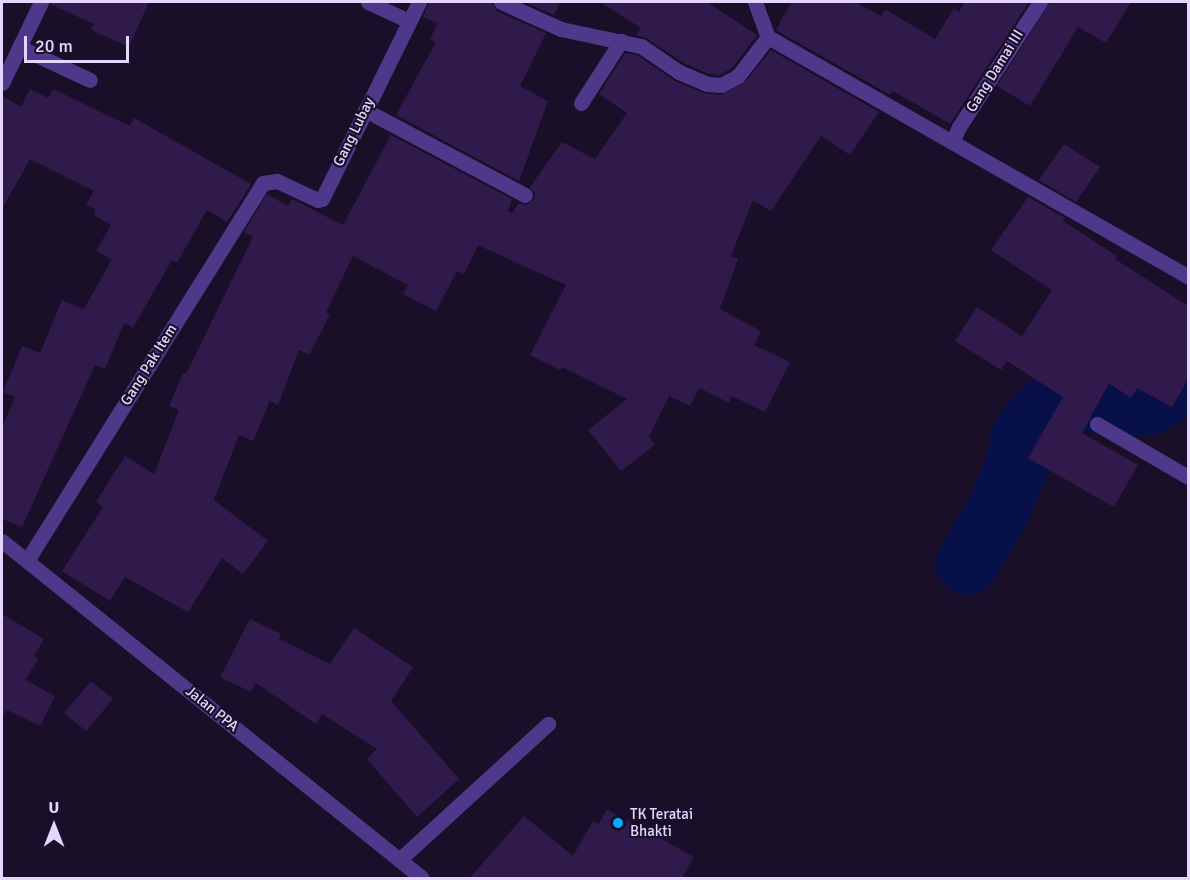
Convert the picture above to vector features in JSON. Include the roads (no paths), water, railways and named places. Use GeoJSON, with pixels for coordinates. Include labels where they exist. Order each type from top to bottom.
{"type":"FeatureCollection","features":[{"type":"Feature","properties":{"kind":"street"},"geometry":{"type":"LineString","coordinates":[[2,83],[40,2]]}},
{"type":"Feature","properties":{"kind":"street"},"geometry":{"type":"LineString","coordinates":[[368,2],[409,21]]}},
{"type":"Feature","properties":{"kind":"street","name":"Gang Lubay"},"geometry":{"type":"LineString","coordinates":[[277,181],[318,200],[322,199],[419,2]]}},
{"type":"Feature","properties":{"kind":"street"},"geometry":{"type":"LineString","coordinates":[[501,2],[561,29],[641,46],[679,72],[707,84],[721,85],[738,76],[768,37]]}},
{"type":"Feature","properties":{"kind":"street"},"geometry":{"type":"LineString","coordinates":[[755,2],[768,37],[1188,277]]}},
{"type":"Feature","properties":{"kind":"street","name":"Gang Damai III"},"geometry":{"type":"LineString","coordinates":[[952,142],[995,69],[1040,2]]}},
{"type":"Feature","properties":{"kind":"street"},"geometry":{"type":"LineString","coordinates":[[581,103],[621,41]]}},
{"type":"Feature","properties":{"kind":"street"},"geometry":{"type":"LineString","coordinates":[[20,48],[90,80]]}},
{"type":"Feature","properties":{"kind":"street"},"geometry":{"type":"LineString","coordinates":[[365,110],[525,195]]}},
{"type":"Feature","properties":{"kind":"street","name":"Gang Pak Item"},"geometry":{"type":"LineString","coordinates":[[28,559],[263,183],[277,181]]}},
{"type":"Feature","properties":{"kind":"street"},"geometry":{"type":"LineString","coordinates":[[1097,424],[1188,477]]}},
{"type":"Feature","properties":{"kind":"street","name":"Jalan PPA"},"geometry":{"type":"LineString","coordinates":[[2,541],[28,559],[422,879]]}},
{"type":"Feature","properties":{"kind":"street"},"geometry":{"type":"LineString","coordinates":[[399,860],[548,724]]}},
{"type":"Feature","properties":{"kind":"waterway"},"geometry":{"type":"LineString","coordinates":[[967,563],[999,508],[1018,461],[1022,437],[1038,415],[1049,406],[1067,400],[1083,399],[1120,405],[1150,403],[1160,397],[1188,360]]}},
{"type":"Feature","properties":{"kind":"place","name":"TK Teratai Bhakti"},"geometry":{"type":"Point","coordinates":[618,823]}}]}
